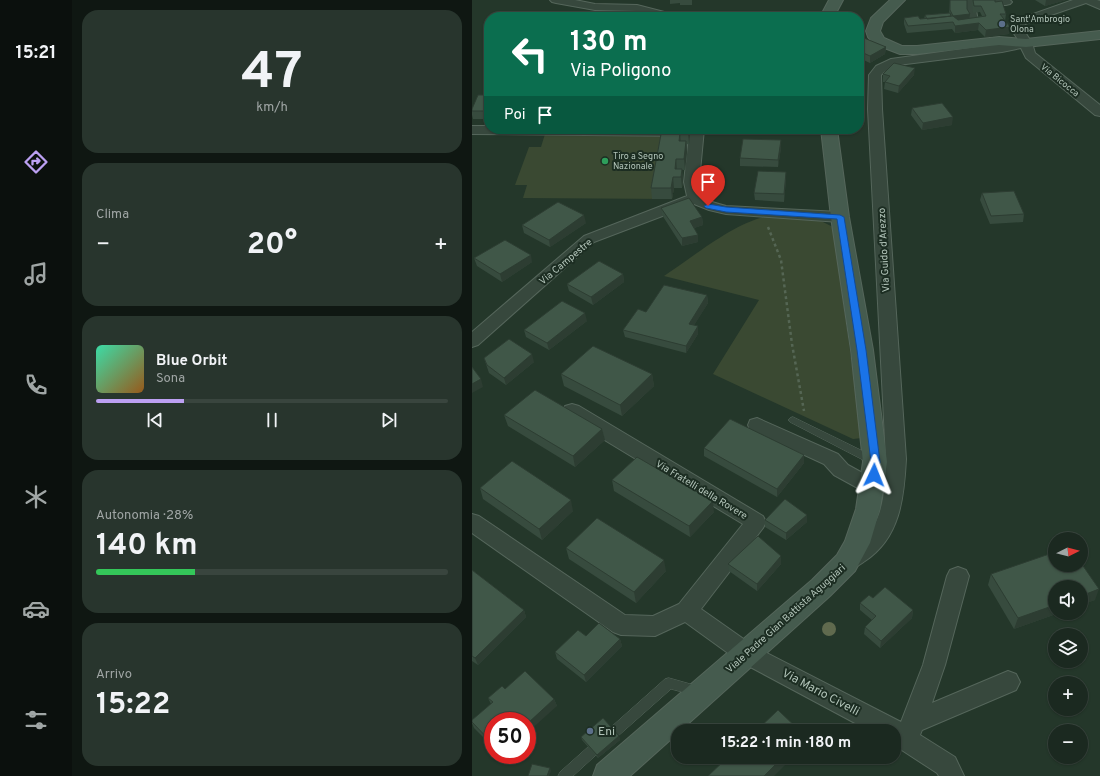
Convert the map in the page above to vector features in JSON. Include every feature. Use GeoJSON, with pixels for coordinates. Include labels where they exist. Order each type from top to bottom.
{"type":"FeatureCollection","features":[{"type":"Feature","properties":{"kind":"main road"},"geometry":{"type":"LineString","coordinates":[[830,12],[836,0]]}},
{"type":"Feature","properties":{"kind":"main road"},"geometry":{"type":"LineString","coordinates":[[898,0],[876,20],[873,28],[875,37],[879,41],[893,48],[912,50],[999,41],[1026,43],[1100,35]]}},
{"type":"Feature","properties":{"kind":"main road","name":"Viale Padre Gian Battista Aguggiari"},"geometry":{"type":"LineString","coordinates":[[608,776],[821,588],[846,562],[857,543],[868,509],[876,462],[862,350],[840,217],[830,134]]}},
{"type":"Feature","properties":{"kind":"street"},"geometry":{"type":"LineString","coordinates":[[556,0],[592,12],[630,4],[655,12]]}},
{"type":"Feature","properties":{"kind":"street"},"geometry":{"type":"LineString","coordinates":[[1017,29],[1020,22],[1024,20],[1084,0]]}},
{"type":"Feature","properties":{"kind":"street"},"geometry":{"type":"LineString","coordinates":[[1089,0],[1100,6]]}},
{"type":"Feature","properties":{"kind":"street"},"geometry":{"type":"LineString","coordinates":[[972,21],[969,1],[1007,7]]}},
{"type":"Feature","properties":{"kind":"street","name":"Via Bicocca"},"geometry":{"type":"LineString","coordinates":[[1007,7],[1016,20],[1017,29],[1026,43],[1026,50],[1030,55],[1100,112]]}},
{"type":"Feature","properties":{"kind":"street","name":"Via Guido d'Arezzo"},"geometry":{"type":"LineString","coordinates":[[846,562],[863,553],[874,542],[884,527],[891,508],[895,485],[896,459],[874,75],[880,69],[895,62],[1002,48],[1026,43]]}},
{"type":"Feature","properties":{"kind":"street"},"geometry":{"type":"LineString","coordinates":[[472,130],[484,130]]}},
{"type":"Feature","properties":{"kind":"street"},"geometry":{"type":"LineString","coordinates":[[696,134],[690,184],[695,198],[708,206],[726,210],[840,217]]}},
{"type":"Feature","properties":{"kind":"street","name":"Via Campestre"},"geometry":{"type":"LineString","coordinates":[[472,341],[589,239],[695,198]]}},
{"type":"Feature","properties":{"kind":"street","name":"Via Fratelli della Rovere"},"geometry":{"type":"LineString","coordinates":[[472,522],[621,625],[655,626],[687,611],[756,522],[572,411]]}},
{"type":"Feature","properties":{"kind":"street"},"geometry":{"type":"LineString","coordinates":[[756,425],[832,459],[841,470],[872,487]]}},
{"type":"Feature","properties":{"kind":"street"},"geometry":{"type":"LineString","coordinates":[[902,731],[934,665],[958,576]]}},
{"type":"Feature","properties":{"kind":"street"},"geometry":{"type":"LineString","coordinates":[[687,611],[747,654]]}},
{"type":"Feature","properties":{"kind":"street","name":"Via Mario Civelli"},"geometry":{"type":"LineString","coordinates":[[747,654],[902,731],[946,765],[952,776]]}},
{"type":"Feature","properties":{"kind":"street"},"geometry":{"type":"LineString","coordinates":[[902,731],[1008,682]]}},
{"type":"Feature","properties":{"kind":"lane"},"geometry":{"type":"LineString","coordinates":[[793,420],[876,462]]}},
{"type":"Feature","properties":{"kind":"lane"},"geometry":{"type":"LineString","coordinates":[[614,732],[669,683],[702,692]]}},
{"type":"Feature","properties":{"kind":"lane"},"geometry":{"type":"LineString","coordinates":[[564,776],[592,752]]}},
{"type":"Feature","properties":{"kind":"path"},"geometry":{"type":"LineString","coordinates":[[761,212],[781,260],[792,344],[807,427]]}},
{"type":"Feature","properties":{"kind":"green space","name":"Tiro a Segno Nazionale"},"geometry":{"type":"Polygon","coordinates":[[[545,134],[690,136],[689,144],[681,144],[680,152],[687,152],[685,170],[678,170],[683,180],[682,188],[674,188],[672,199],[523,198],[527,185],[515,185],[529,147],[541,147],[545,134]]]}},
{"type":"Feature","properties":{"kind":"green space"},"geometry":{"type":"Polygon","coordinates":[[[769,216],[819,220],[833,227],[862,438],[853,439],[713,374],[759,300],[664,276],[729,232],[756,219],[769,216]]]}},
{"type":"Feature","properties":{"kind":"building"},"geometry":{"type":"Polygon","coordinates":[[[950,0],[967,0],[967,9],[970,14],[953,16],[950,10],[950,0]]]}},
{"type":"Feature","properties":{"kind":"building"},"geometry":{"type":"Polygon","coordinates":[[[973,0],[995,0],[995,2],[1002,1],[1006,14],[1000,14],[1010,27],[986,30],[979,23],[955,26],[953,22],[908,26],[904,18],[918,16],[920,19],[953,16],[958,20],[986,16],[981,6],[974,6],[973,0]]]}},
{"type":"Feature","properties":{"kind":"building"},"geometry":{"type":"Polygon","coordinates":[[[950,13],[951,16],[927,19],[925,15],[950,13]]]}},
{"type":"Feature","properties":{"kind":"building"},"geometry":{"type":"Polygon","coordinates":[[[864,38],[886,47],[870,56],[864,53],[864,38]]]}},
{"type":"Feature","properties":{"kind":"building"},"geometry":{"type":"Polygon","coordinates":[[[894,63],[915,68],[899,86],[885,82],[890,76],[883,74],[894,63]]]}},
{"type":"Feature","properties":{"kind":"building"},"geometry":{"type":"Polygon","coordinates":[[[478,95],[484,95],[484,111],[472,111],[478,95]]]}},
{"type":"Feature","properties":{"kind":"building"},"geometry":{"type":"Polygon","coordinates":[[[942,103],[953,117],[923,123],[912,108],[942,103]]]}},
{"type":"Feature","properties":{"kind":"building"},"geometry":{"type":"Polygon","coordinates":[[[661,134],[680,134],[679,141],[686,141],[684,159],[676,159],[675,169],[682,169],[681,177],[673,177],[671,188],[651,188],[661,134]]]}},
{"type":"Feature","properties":{"kind":"building"},"geometry":{"type":"Polygon","coordinates":[[[743,139],[781,140],[778,160],[740,158],[743,139]]]}},
{"type":"Feature","properties":{"kind":"building"},"geometry":{"type":"Polygon","coordinates":[[[758,171],[786,172],[784,194],[754,193],[758,171]]]}},
{"type":"Feature","properties":{"kind":"building"},"geometry":{"type":"Polygon","coordinates":[[[1014,191],[1024,214],[991,216],[982,193],[1014,191]]]}},
{"type":"Feature","properties":{"kind":"building"},"geometry":{"type":"Polygon","coordinates":[[[689,198],[702,217],[690,221],[698,235],[682,238],[661,208],[689,198]]]}},
{"type":"Feature","properties":{"kind":"building"},"geometry":{"type":"Polygon","coordinates":[[[558,202],[584,215],[549,240],[522,225],[558,202]]]}},
{"type":"Feature","properties":{"kind":"building"},"geometry":{"type":"Polygon","coordinates":[[[505,240],[531,255],[500,274],[474,258],[505,240]]]}},
{"type":"Feature","properties":{"kind":"building"},"geometry":{"type":"Polygon","coordinates":[[[599,261],[623,274],[591,297],[567,284],[599,261]]]}},
{"type":"Feature","properties":{"kind":"building"},"geometry":{"type":"Polygon","coordinates":[[[664,285],[707,295],[689,324],[698,326],[686,346],[623,330],[638,309],[646,312],[664,285]]]}},
{"type":"Feature","properties":{"kind":"building"},"geometry":{"type":"Polygon","coordinates":[[[562,301],[585,313],[547,343],[524,330],[562,301]]]}},
{"type":"Feature","properties":{"kind":"building"},"geometry":{"type":"Polygon","coordinates":[[[509,339],[532,354],[504,378],[487,365],[484,358],[509,339]]]}},
{"type":"Feature","properties":{"kind":"building"},"geometry":{"type":"Polygon","coordinates":[[[593,346],[652,374],[620,405],[561,374],[593,346]]]}},
{"type":"Feature","properties":{"kind":"building"},"geometry":{"type":"Polygon","coordinates":[[[472,367],[481,379],[472,384],[472,367]]]}},
{"type":"Feature","properties":{"kind":"building"},"geometry":{"type":"Polygon","coordinates":[[[535,390],[602,429],[573,456],[504,415],[535,390]]]}},
{"type":"Feature","properties":{"kind":"building"},"geometry":{"type":"Polygon","coordinates":[[[730,419],[804,455],[777,489],[704,448],[730,419]]]}},
{"type":"Feature","properties":{"kind":"building"},"geometry":{"type":"Polygon","coordinates":[[[637,457],[713,501],[689,526],[612,480],[637,457]]]}},
{"type":"Feature","properties":{"kind":"building"},"geometry":{"type":"Polygon","coordinates":[[[512,461],[571,500],[539,529],[480,488],[512,461]]]}},
{"type":"Feature","properties":{"kind":"building"},"geometry":{"type":"Polygon","coordinates":[[[785,499],[807,515],[786,533],[765,520],[785,499]]]}},
{"type":"Feature","properties":{"kind":"building"},"geometry":{"type":"Polygon","coordinates":[[[597,518],[664,560],[634,592],[566,548],[597,518]]]}},
{"type":"Feature","properties":{"kind":"building"},"geometry":{"type":"Polygon","coordinates":[[[758,536],[781,556],[757,584],[728,564],[758,536]]]}},
{"type":"Feature","properties":{"kind":"building"},"geometry":{"type":"Polygon","coordinates":[[[1048,554],[1048,572],[1087,572],[1099,589],[1088,593],[1088,580],[1048,580],[1048,607],[1018,618],[991,574],[1048,554]]]}},
{"type":"Feature","properties":{"kind":"building"},"geometry":{"type":"Polygon","coordinates":[[[472,570],[524,610],[475,658],[472,656],[472,570]]]}},
{"type":"Feature","properties":{"kind":"building"},"geometry":{"type":"Polygon","coordinates":[[[885,587],[913,610],[881,641],[865,627],[876,616],[860,603],[869,595],[873,598],[885,587]]]}},
{"type":"Feature","properties":{"kind":"building"},"geometry":{"type":"Polygon","coordinates":[[[599,623],[620,639],[584,675],[555,652],[578,630],[586,636],[599,623]]]}},
{"type":"Feature","properties":{"kind":"building"},"geometry":{"type":"Polygon","coordinates":[[[525,671],[554,699],[536,716],[536,712],[484,712],[484,735],[472,722],[472,720],[493,702],[488,698],[502,686],[505,689],[525,671]]]}},
{"type":"Feature","properties":{"kind":"building"},"geometry":{"type":"Polygon","coordinates":[[[778,710],[793,724],[763,724],[778,710]]]}},
{"type":"Feature","properties":{"kind":"building"},"geometry":{"type":"Polygon","coordinates":[[[603,718],[619,736],[597,755],[581,737],[603,718]]]}},
{"type":"Feature","properties":{"kind":"building"},"geometry":{"type":"Polygon","coordinates":[[[532,764],[550,768],[547,776],[528,776],[532,764]]]}},
{"type":"Feature","properties":{"kind":"building"},"geometry":{"type":"Polygon","coordinates":[[[721,764],[776,764],[764,776],[708,776],[721,764]]]}},
{"type":"Feature","properties":{"kind":"place","name":"Sant'Ambrogio Olona"},"geometry":{"type":"Point","coordinates":[1002,24]}},
{"type":"Feature","properties":{"kind":"place","name":"Tiro a Segno Nazionale"},"geometry":{"type":"Point","coordinates":[605,161]}},
{"type":"Feature","properties":{"kind":"place","name":"Eni"},"geometry":{"type":"Point","coordinates":[590,731]}},
{"type":"Feature","properties":{"kind":"route"},"geometry":{"type":"LineString","coordinates":[[708,206],[726,210],[840,217],[862,350],[876,462],[874,475]]}}]}
